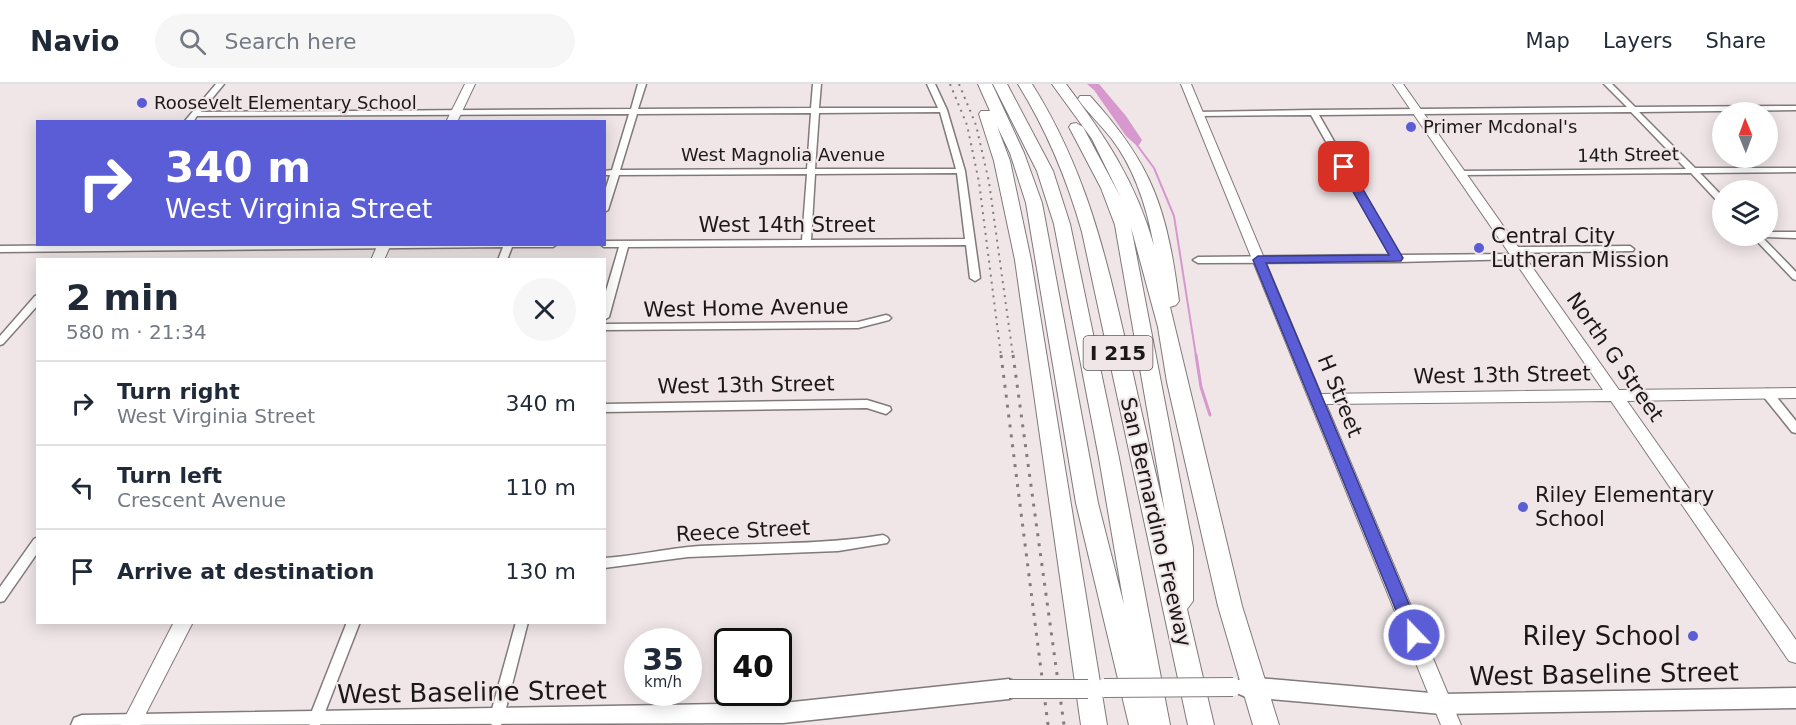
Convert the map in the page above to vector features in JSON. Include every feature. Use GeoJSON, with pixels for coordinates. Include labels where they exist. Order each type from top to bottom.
{"type":"FeatureCollection","features":[{"type":"Feature","properties":{"kind":"highway"},"geometry":{"type":"LineString","coordinates":[[972,84],[1002,161],[1023,260],[1094,725]]}},
{"type":"Feature","properties":{"kind":"highway"},"geometry":{"type":"LineString","coordinates":[[985,84],[1017,153],[1029,185],[1040,228],[1087,503],[1142,725]]}},
{"type":"Feature","properties":{"kind":"highway","name":"San Bernardino Freeway"},"geometry":{"type":"LineString","coordinates":[[1000,84],[1045,171],[1062,224],[1109,458],[1157,725]]}},
{"type":"Feature","properties":{"kind":"highway","name":"San Bernardino Freeway"},"geometry":{"type":"LineString","coordinates":[[1025,84],[1054,132],[1071,168],[1083,207],[1201,725]]}},
{"type":"Feature","properties":{"kind":"highway"},"geometry":{"type":"LineString","coordinates":[[1072,84],[1118,138],[1134,162],[1149,192],[1164,245],[1173,323],[1167,327]]}},
{"type":"Feature","properties":{"kind":"highway"},"geometry":{"type":"LineString","coordinates":[[1054,89],[1087,144],[1109,188],[1123,225],[1182,548],[1181,633]]}},
{"type":"Feature","properties":{"kind":"highway"},"geometry":{"type":"LineString","coordinates":[[1054,89],[1099,138],[1122,181],[1142,233],[1167,327],[1177,382],[1230,606],[1244,687],[1266,725]]}},
{"type":"Feature","properties":{"kind":"highway"},"geometry":{"type":"LineString","coordinates":[[1017,153],[1023,260]]}},
{"type":"Feature","properties":{"kind":"main road","name":"West Baseline Street"},"geometry":{"type":"LineString","coordinates":[[82,725],[315,720],[536,722],[783,713],[1009,689],[1244,687],[1442,704],[1796,698]]}},
{"type":"Feature","properties":{"kind":"street"},"geometry":{"type":"LineString","coordinates":[[190,120],[220,84]]}},
{"type":"Feature","properties":{"kind":"street"},"geometry":{"type":"LineString","coordinates":[[453,117],[470,84]]}},
{"type":"Feature","properties":{"kind":"street"},"geometry":{"type":"LineString","coordinates":[[606,204],[642,84]]}},
{"type":"Feature","properties":{"kind":"street"},"geometry":{"type":"LineString","coordinates":[[806,242],[817,84]]}},
{"type":"Feature","properties":{"kind":"street"},"geometry":{"type":"LineString","coordinates":[[931,84],[943,110],[961,171],[975,278]]}},
{"type":"Feature","properties":{"kind":"street","name":"H Street"},"geometry":{"type":"LineString","coordinates":[[1186,84],[1451,725]]}},
{"type":"Feature","properties":{"kind":"street","name":"North G Street"},"geometry":{"type":"LineString","coordinates":[[1398,84],[1796,655]]}},
{"type":"Feature","properties":{"kind":"street"},"geometry":{"type":"LineString","coordinates":[[1608,84],[1712,191]]}},
{"type":"Feature","properties":{"kind":"street"},"geometry":{"type":"LineString","coordinates":[[1198,114],[1796,108]]}},
{"type":"Feature","properties":{"kind":"street"},"geometry":{"type":"LineString","coordinates":[[194,114],[453,117],[634,111],[943,110]]}},
{"type":"Feature","properties":{"kind":"street"},"geometry":{"type":"LineString","coordinates":[[1313,112],[1397,258]]}},
{"type":"Feature","properties":{"kind":"street","name":"14th Street"},"geometry":{"type":"LineString","coordinates":[[1460,173],[1796,170]]}},
{"type":"Feature","properties":{"kind":"street","name":"West Magnolia Avenue"},"geometry":{"type":"LineString","coordinates":[[606,173],[961,171]]}},
{"type":"Feature","properties":{"kind":"street"},"geometry":{"type":"LineString","coordinates":[[1778,235],[1796,235]]}},
{"type":"Feature","properties":{"kind":"street","name":"West 14th Street"},"geometry":{"type":"LineString","coordinates":[[606,244],[970,242]]}},
{"type":"Feature","properties":{"kind":"street"},"geometry":{"type":"LineString","coordinates":[[606,310],[624,245]]}},
{"type":"Feature","properties":{"kind":"street"},"geometry":{"type":"LineString","coordinates":[[0,249],[80,246],[313,246]]}},
{"type":"Feature","properties":{"kind":"street"},"geometry":{"type":"LineString","coordinates":[[71,258],[80,246]]}},
{"type":"Feature","properties":{"kind":"street"},"geometry":{"type":"LineString","coordinates":[[1766,246],[1796,277]]}},
{"type":"Feature","properties":{"kind":"street"},"geometry":{"type":"LineString","coordinates":[[234,258],[241,247]]}},
{"type":"Feature","properties":{"kind":"street"},"geometry":{"type":"LineString","coordinates":[[1198,260],[1397,258],[1630,249]]}},
{"type":"Feature","properties":{"kind":"street"},"geometry":{"type":"LineString","coordinates":[[0,342],[36,300]]}},
{"type":"Feature","properties":{"kind":"street","name":"West Home Avenue"},"geometry":{"type":"LineString","coordinates":[[606,327],[858,325],[886,318]]}},
{"type":"Feature","properties":{"kind":"street"},"geometry":{"type":"LineString","coordinates":[[1767,393],[1796,429]]}},
{"type":"Feature","properties":{"kind":"street","name":"West 13th Street"},"geometry":{"type":"LineString","coordinates":[[1316,399],[1796,393]]}},
{"type":"Feature","properties":{"kind":"street","name":"West 13th Street"},"geometry":{"type":"LineString","coordinates":[[606,408],[867,404],[886,410]]}},
{"type":"Feature","properties":{"kind":"street","name":"Reece Street"},"geometry":{"type":"LineString","coordinates":[[606,563],[691,551],[851,546],[883,540]]}},
{"type":"Feature","properties":{"kind":"street"},"geometry":{"type":"LineString","coordinates":[[0,597],[36,545]]}},
{"type":"Feature","properties":{"kind":"street"},"geometry":{"type":"LineString","coordinates":[[130,724],[183,624]]}},
{"type":"Feature","properties":{"kind":"street"},"geometry":{"type":"LineString","coordinates":[[315,720],[353,624]]}},
{"type":"Feature","properties":{"kind":"street"},"geometry":{"type":"LineString","coordinates":[[496,720],[521,624]]}},
{"type":"Feature","properties":{"kind":"shaded area"},"geometry":{"type":"Polygon","coordinates":[[[1087,84],[1099,84],[1126,116],[1142,140],[1139,145],[1126,136],[1094,90],[1087,84]]]}},
{"type":"Feature","properties":{"kind":"waterway"},"geometry":{"type":"LineString","coordinates":[[1137,145],[1154,168],[1174,216],[1196,356]]}},
{"type":"Feature","properties":{"kind":"waterway"},"geometry":{"type":"LineString","coordinates":[[1196,355],[1201,387],[1210,415]]}},
{"type":"Feature","properties":{"kind":"railway"},"geometry":{"type":"LineString","coordinates":[[950,84],[967,125],[979,182],[1001,356]]}},
{"type":"Feature","properties":{"kind":"railway"},"geometry":{"type":"LineString","coordinates":[[959,84],[976,125],[989,182],[1013,356]]}},
{"type":"Feature","properties":{"kind":"railway"},"geometry":{"type":"LineString","coordinates":[[1001,355],[1048,725]]}},
{"type":"Feature","properties":{"kind":"railway"},"geometry":{"type":"LineString","coordinates":[[1013,355],[1064,725]]}},
{"type":"Feature","properties":{"kind":"place","name":"Roosevelt Elementary School"},"geometry":{"type":"Point","coordinates":[142,103]}},
{"type":"Feature","properties":{"kind":"place","name":"Primer Mcdonal's"},"geometry":{"type":"Point","coordinates":[1411,127]}},
{"type":"Feature","properties":{"kind":"place","name":"Central City Lutheran Mission"},"geometry":{"type":"Point","coordinates":[1479,248]}},
{"type":"Feature","properties":{"kind":"place","name":"Riley Elementary School"},"geometry":{"type":"Point","coordinates":[1523,507]}},
{"type":"Feature","properties":{"kind":"place","name":"Riley School"},"geometry":{"type":"Point","coordinates":[1693,636]}},
{"type":"Feature","properties":{"kind":"route"},"geometry":{"type":"LineString","coordinates":[[1344,167],[1397,258],[1258,260],[1414,635]]}}]}
